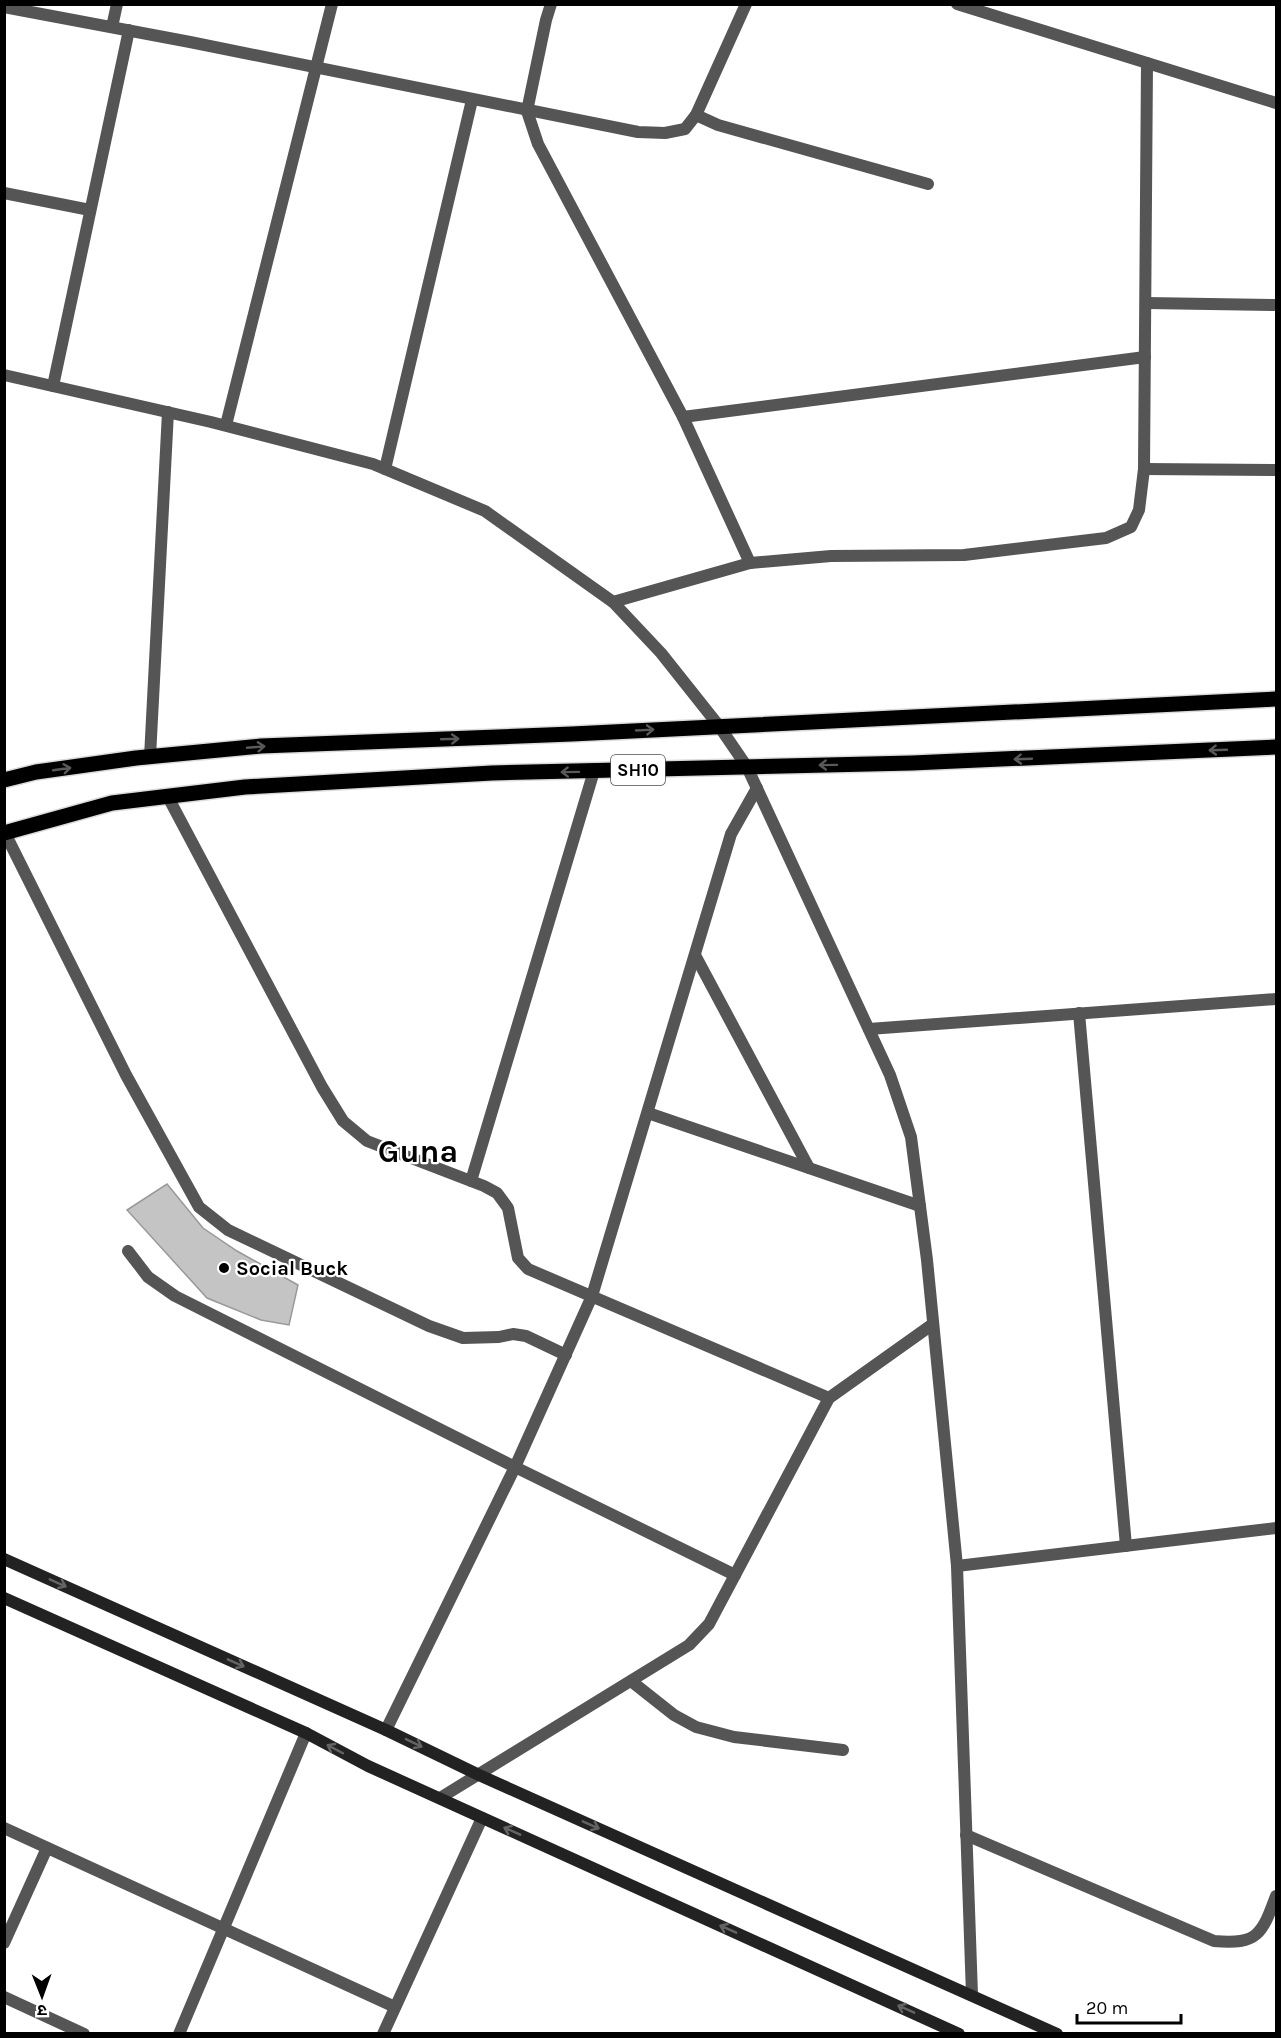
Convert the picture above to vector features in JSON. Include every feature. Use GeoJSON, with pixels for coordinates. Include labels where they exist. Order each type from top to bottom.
{"type":"FeatureCollection","features":[{"type":"Feature","properties":{"kind":"main road","name":"SH10"},"geometry":{"type":"LineString","coordinates":[[4,780],[36,772],[150,757],[261,746],[1276,699]]}},
{"type":"Feature","properties":{"kind":"main road","name":"SH10"},"geometry":{"type":"LineString","coordinates":[[5,833],[112,804],[257,787],[492,773],[924,763],[1276,747]]}},
{"type":"Feature","properties":{"kind":"main road"},"geometry":{"type":"LineString","coordinates":[[4,1559],[1057,2034]]}},
{"type":"Feature","properties":{"kind":"main road"},"geometry":{"type":"LineString","coordinates":[[4,1598],[306,1733],[368,1766],[959,2034]]}},
{"type":"Feature","properties":{"kind":"street"},"geometry":{"type":"LineString","coordinates":[[112,27],[117,4]]}},
{"type":"Feature","properties":{"kind":"street"},"geometry":{"type":"LineString","coordinates":[[226,425],[332,4]]}},
{"type":"Feature","properties":{"kind":"street"},"geometry":{"type":"LineString","coordinates":[[551,4],[527,111],[538,144],[683,417],[750,563]]}},
{"type":"Feature","properties":{"kind":"street"},"geometry":{"type":"LineString","coordinates":[[4,7],[129,30],[527,111],[638,132],[665,134],[685,129],[696,115],[746,4]]}},
{"type":"Feature","properties":{"kind":"street"},"geometry":{"type":"LineString","coordinates":[[957,4],[1276,103]]}},
{"type":"Feature","properties":{"kind":"street"},"geometry":{"type":"LineString","coordinates":[[53,386],[129,30]]}},
{"type":"Feature","properties":{"kind":"street"},"geometry":{"type":"LineString","coordinates":[[612,602],[750,563],[831,556],[964,555],[1106,538],[1131,527],[1139,510],[1144,469],[1147,63]]}},
{"type":"Feature","properties":{"kind":"street"},"geometry":{"type":"LineString","coordinates":[[385,469],[472,100]]}},
{"type":"Feature","properties":{"kind":"street"},"geometry":{"type":"LineString","coordinates":[[696,115],[718,124],[928,184]]}},
{"type":"Feature","properties":{"kind":"street"},"geometry":{"type":"LineString","coordinates":[[4,193],[90,210]]}},
{"type":"Feature","properties":{"kind":"street"},"geometry":{"type":"LineString","coordinates":[[1146,303],[1276,305]]}},
{"type":"Feature","properties":{"kind":"street"},"geometry":{"type":"LineString","coordinates":[[683,417],[1145,357]]}},
{"type":"Feature","properties":{"kind":"street"},"geometry":{"type":"LineString","coordinates":[[4,384],[5,376],[226,425],[373,464],[485,511],[612,602],[661,653],[719,726],[747,767],[890,1075],[911,1137],[933,1324],[957,1566],[972,1995]]}},
{"type":"Feature","properties":{"kind":"street"},"geometry":{"type":"LineString","coordinates":[[150,757],[168,412]]}},
{"type":"Feature","properties":{"kind":"street"},"geometry":{"type":"LineString","coordinates":[[1144,469],[1276,470]]}},
{"type":"Feature","properties":{"kind":"street"},"geometry":{"type":"LineString","coordinates":[[471,1181],[594,771]]}},
{"type":"Feature","properties":{"kind":"street"},"geometry":{"type":"LineString","coordinates":[[386,1730],[515,1467],[592,1296],[731,834],[757,788]]}},
{"type":"Feature","properties":{"kind":"street"},"geometry":{"type":"LineString","coordinates":[[168,797],[322,1087],[343,1121],[367,1141],[497,1193],[508,1208],[518,1258],[528,1269],[829,1398]]}},
{"type":"Feature","properties":{"kind":"street"},"geometry":{"type":"LineString","coordinates":[[5,833],[126,1076],[200,1207],[228,1230],[429,1326],[463,1338],[499,1337],[513,1334],[526,1336],[566,1356]]}},
{"type":"Feature","properties":{"kind":"street"},"geometry":{"type":"LineString","coordinates":[[695,955],[809,1168]]}},
{"type":"Feature","properties":{"kind":"street"},"geometry":{"type":"LineString","coordinates":[[869,1029],[1276,999]]}},
{"type":"Feature","properties":{"kind":"street"},"geometry":{"type":"LineString","coordinates":[[1079,1013],[1126,1546]]}},
{"type":"Feature","properties":{"kind":"street"},"geometry":{"type":"LineString","coordinates":[[648,1113],[920,1206]]}},
{"type":"Feature","properties":{"kind":"street"},"geometry":{"type":"LineString","coordinates":[[128,1251],[148,1277],[176,1296],[735,1575]]}},
{"type":"Feature","properties":{"kind":"street"},"geometry":{"type":"LineString","coordinates":[[440,1798],[689,1645],[709,1624],[829,1398],[933,1324]]}},
{"type":"Feature","properties":{"kind":"street"},"geometry":{"type":"LineString","coordinates":[[957,1566],[1276,1528]]}},
{"type":"Feature","properties":{"kind":"street"},"geometry":{"type":"LineString","coordinates":[[631,1681],[674,1715],[696,1727],[734,1737],[843,1750]]}},
{"type":"Feature","properties":{"kind":"street"},"geometry":{"type":"LineString","coordinates":[[179,2034],[306,1733]]}},
{"type":"Feature","properties":{"kind":"street"},"geometry":{"type":"LineString","coordinates":[[383,2034],[482,1818]]}},
{"type":"Feature","properties":{"kind":"street"},"geometry":{"type":"LineString","coordinates":[[4,1828],[395,2007]]}},
{"type":"Feature","properties":{"kind":"street"},"geometry":{"type":"LineString","coordinates":[[966,1835],[1214,1941],[1235,1942],[1258,1935],[1276,1896]]}},
{"type":"Feature","properties":{"kind":"street"},"geometry":{"type":"LineString","coordinates":[[4,1943],[47,1848]]}},
{"type":"Feature","properties":{"kind":"street"},"geometry":{"type":"LineString","coordinates":[[4,1997],[84,2034]]}},
{"type":"Feature","properties":{"kind":"building","name":"Social Buck"},"geometry":{"type":"Polygon","coordinates":[[[167,1184],[203,1228],[237,1251],[298,1285],[289,1325],[261,1320],[207,1298],[127,1210],[167,1184]]]}},
{"type":"Feature","properties":{"kind":"place","name":"Social Buck"},"geometry":{"type":"Point","coordinates":[224,1268]}},
{"type":"Feature","properties":{"kind":"district","name":"Guna"},"geometry":{"type":"Point","coordinates":[418,1151]}}]}
